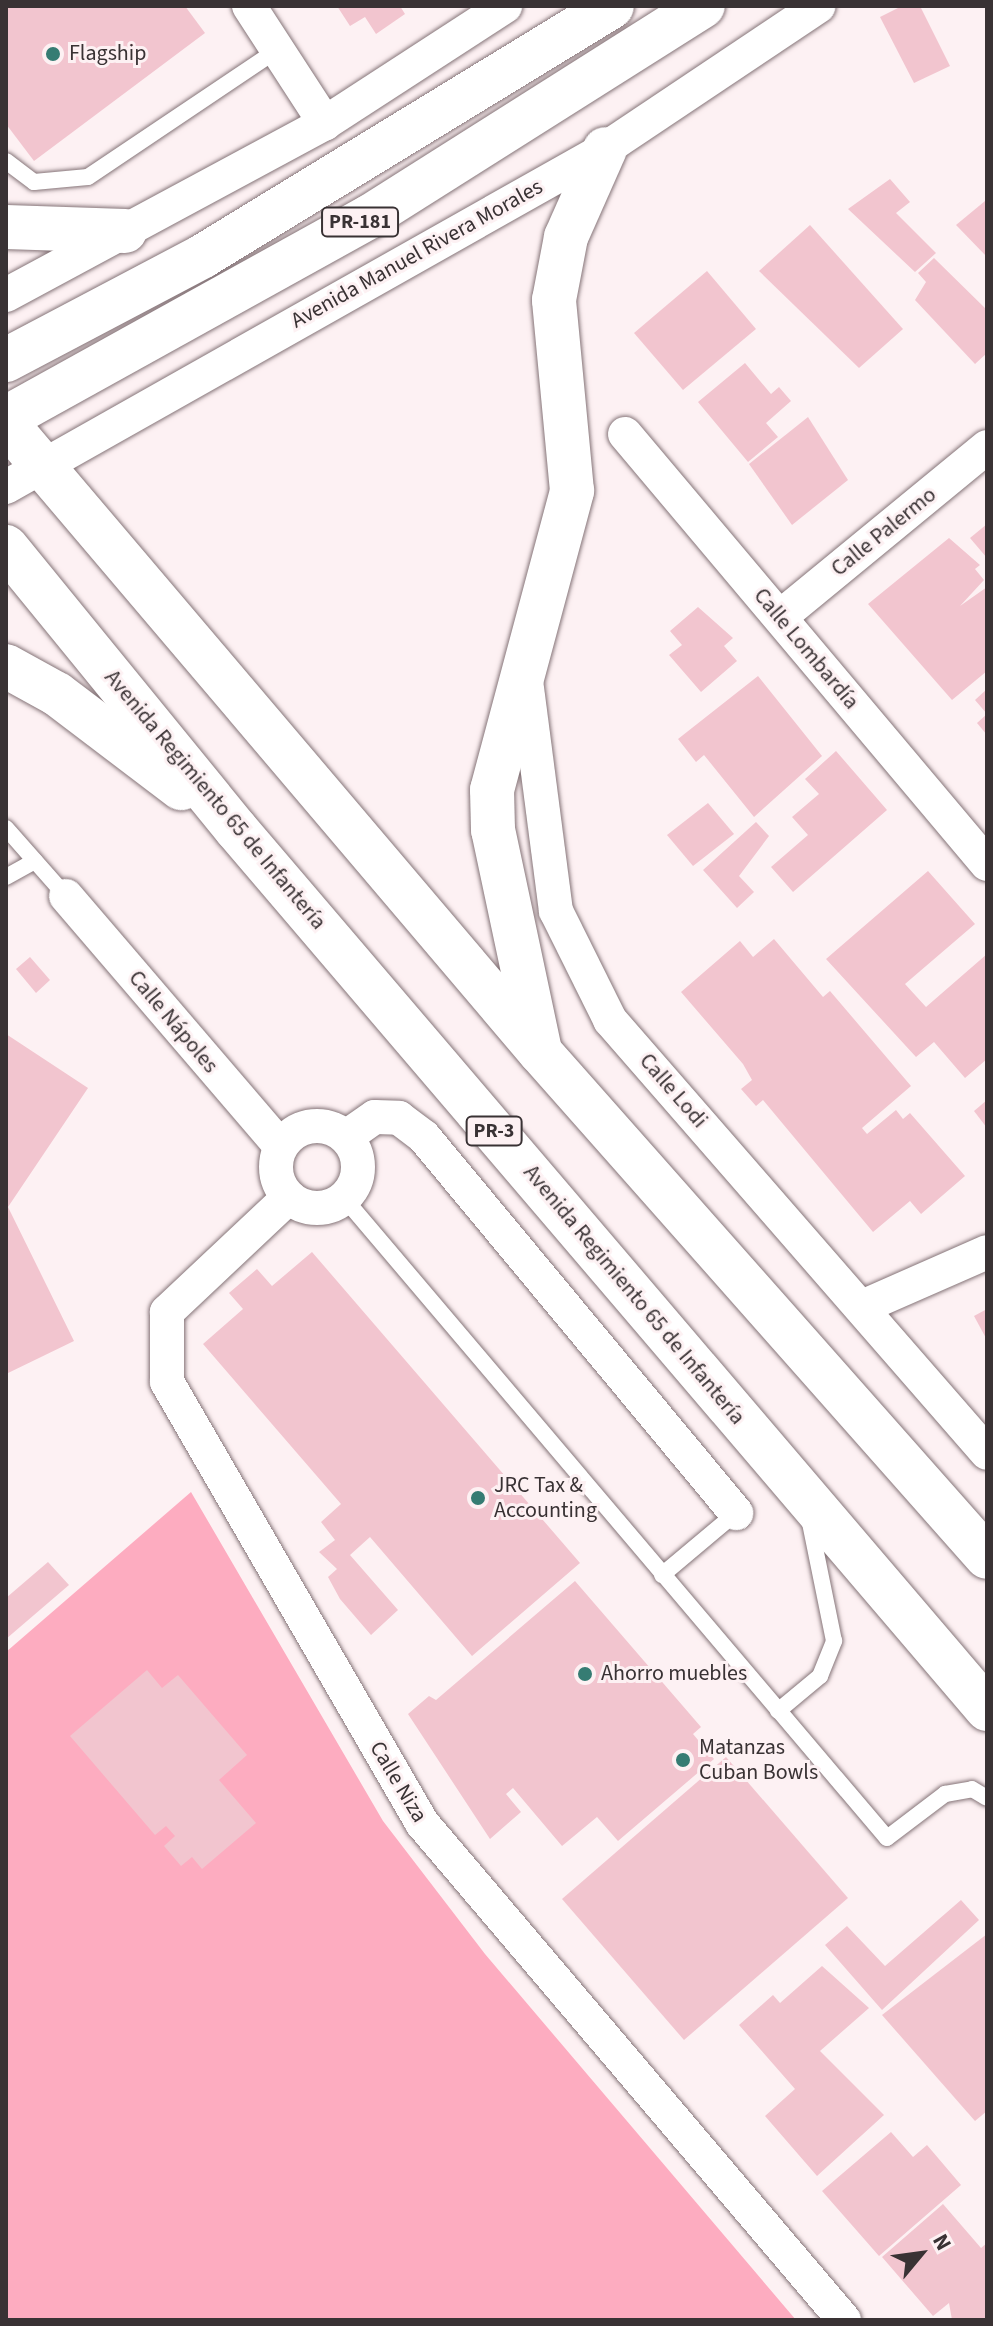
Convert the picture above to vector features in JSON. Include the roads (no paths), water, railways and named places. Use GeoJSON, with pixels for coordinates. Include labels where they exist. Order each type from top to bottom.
{"type":"FeatureCollection","features":[{"type":"Feature","properties":{"kind":"highway","name":"PR-181"},"geometry":{"type":"LineString","coordinates":[[6,360],[203,256],[612,6]]}},
{"type":"Feature","properties":{"kind":"highway","name":"PR-181"},"geometry":{"type":"LineString","coordinates":[[6,420],[343,232],[703,6]]}},
{"type":"Feature","properties":{"kind":"highway"},"geometry":{"type":"LineString","coordinates":[[540,1052],[493,830],[499,744],[572,491],[554,300],[566,237],[605,149]]}},
{"type":"Feature","properties":{"kind":"highway"},"geometry":{"type":"LineString","coordinates":[[6,227],[125,231]]}},
{"type":"Feature","properties":{"kind":"highway"},"geometry":{"type":"LineString","coordinates":[[6,420],[23,476],[540,1052],[987,1557]]}},
{"type":"Feature","properties":{"kind":"highway","name":"Avenida Regimiento 65 de Infantería"},"geometry":{"type":"LineString","coordinates":[[6,547],[236,829],[987,1709]]}},
{"type":"Feature","properties":{"kind":"highway"},"geometry":{"type":"LineString","coordinates":[[6,666],[57,694],[236,829]]}},
{"type":"Feature","properties":{"kind":"street"},"geometry":{"type":"LineString","coordinates":[[249,6],[325,123]]}},
{"type":"Feature","properties":{"kind":"street"},"geometry":{"type":"LineString","coordinates":[[6,295],[325,123],[505,6]]}},
{"type":"Feature","properties":{"kind":"street","name":"Avenida Manuel Rivera Morales"},"geometry":{"type":"LineString","coordinates":[[23,476],[605,149],[819,6]]}},
{"type":"Feature","properties":{"kind":"street","name":"Calle Lombardía"},"geometry":{"type":"LineString","coordinates":[[625,434],[987,864]]}},
{"type":"Feature","properties":{"kind":"street","name":"Calle Palermo"},"geometry":{"type":"LineString","coordinates":[[780,617],[987,447]]}},
{"type":"Feature","properties":{"kind":"street","name":"Calle Lodi"},"geometry":{"type":"LineString","coordinates":[[525,652],[530,745],[556,911],[610,1020],[987,1453]]}},
{"type":"Feature","properties":{"kind":"street","name":"Calle Nápoles"},"geometry":{"type":"LineString","coordinates":[[66,896],[281,1147]]}},
{"type":"Feature","properties":{"kind":"street"},"geometry":{"type":"LineString","coordinates":[[346,1137],[375,1117],[399,1118],[424,1137],[736,1513]]}},
{"type":"Feature","properties":{"kind":"street"},"geometry":{"type":"LineString","coordinates":[[308,1126],[346,1137],[358,1175],[344,1198],[319,1208],[289,1197],[277,1178],[281,1147],[308,1126]]}},
{"type":"Feature","properties":{"kind":"street","name":"Calle Niza"},"geometry":{"type":"LineString","coordinates":[[289,1197],[167,1312],[167,1382],[422,1823],[844,2320]]}},
{"type":"Feature","properties":{"kind":"street"},"geometry":{"type":"LineString","coordinates":[[862,1307],[987,1252]]}},
{"type":"Feature","properties":{"kind":"lane"},"geometry":{"type":"LineString","coordinates":[[6,161],[34,182],[88,177],[277,50]]}},
{"type":"Feature","properties":{"kind":"lane"},"geometry":{"type":"LineString","coordinates":[[6,828],[66,896]]}},
{"type":"Feature","properties":{"kind":"lane"},"geometry":{"type":"LineString","coordinates":[[7,878],[35,861]]}},
{"type":"Feature","properties":{"kind":"lane"},"geometry":{"type":"LineString","coordinates":[[344,1198],[887,1838],[945,1794],[972,1789],[987,1798]]}},
{"type":"Feature","properties":{"kind":"lane"},"geometry":{"type":"LineString","coordinates":[[778,1711],[820,1676],[834,1641],[804,1494]]}},
{"type":"Feature","properties":{"kind":"lane"},"geometry":{"type":"LineString","coordinates":[[662,1575],[736,1513]]}},
{"type":"Feature","properties":{"kind":"place","name":"Flagship"},"geometry":{"type":"Point","coordinates":[53,54]}},
{"type":"Feature","properties":{"kind":"place","name":"JRC Tax & Accounting"},"geometry":{"type":"Point","coordinates":[478,1498]}},
{"type":"Feature","properties":{"kind":"place","name":"Ahorro muebles"},"geometry":{"type":"Point","coordinates":[585,1674]}},
{"type":"Feature","properties":{"kind":"place","name":"Matanzas Cuban Bowls"},"geometry":{"type":"Point","coordinates":[683,1760]}}]}
